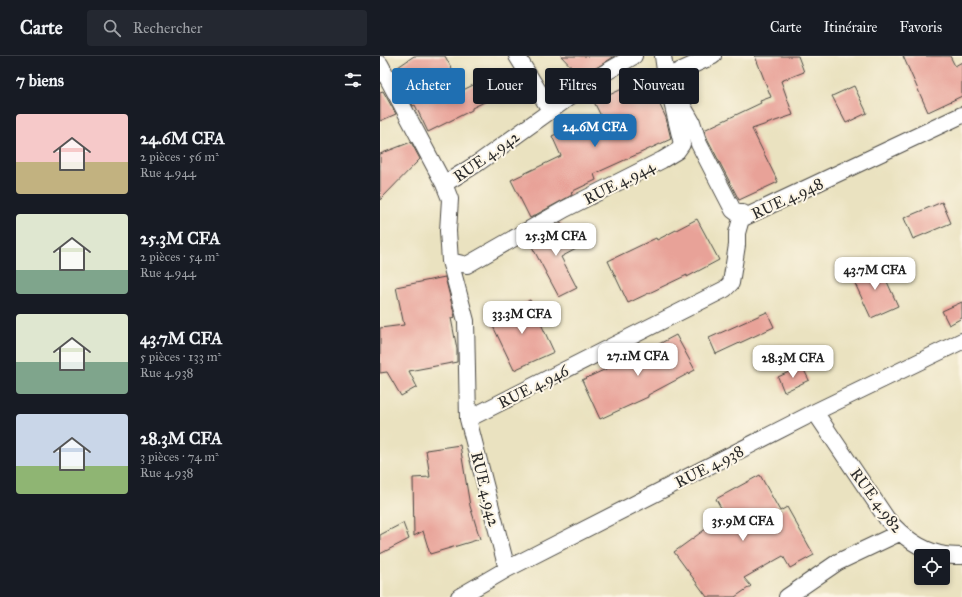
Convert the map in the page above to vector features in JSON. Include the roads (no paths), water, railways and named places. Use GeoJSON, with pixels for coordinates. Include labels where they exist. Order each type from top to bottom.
{"type":"FeatureCollection","features":[{"type":"Feature","properties":{"kind":"street"},"geometry":{"type":"LineString","coordinates":[[517,56],[550,110]]}},
{"type":"Feature","properties":{"kind":"street","name":"RUE 4.942"},"geometry":{"type":"LineString","coordinates":[[507,569],[468,418],[466,321],[450,261],[448,231],[450,199],[444,184],[478,163],[596,78],[634,56]]}},
{"type":"Feature","properties":{"kind":"street"},"geometry":{"type":"LineString","coordinates":[[663,56],[665,68]]}},
{"type":"Feature","properties":{"kind":"street"},"geometry":{"type":"LineString","coordinates":[[686,68],[710,57]]}},
{"type":"Feature","properties":{"kind":"street"},"geometry":{"type":"LineString","coordinates":[[380,64],[444,184]]}},
{"type":"Feature","properties":{"kind":"street","name":"RUE 4.944"},"geometry":{"type":"LineString","coordinates":[[450,261],[467,265],[565,209],[677,151],[682,144],[672,104]]}},
{"type":"Feature","properties":{"kind":"street","name":"RUE 4.948"},"geometry":{"type":"LineString","coordinates":[[682,104],[692,122],[699,144],[733,210],[743,213],[741,219]]}},
{"type":"Feature","properties":{"kind":"street","name":"RUE 4.948"},"geometry":{"type":"LineString","coordinates":[[741,219],[962,116]]}},
{"type":"Feature","properties":{"kind":"street","name":"RUE 4.946"},"geometry":{"type":"LineString","coordinates":[[468,418],[725,288],[732,283],[737,233],[741,219]]}},
{"type":"Feature","properties":{"kind":"street","name":"RUE 4.938"},"geometry":{"type":"LineString","coordinates":[[459,597],[507,569],[815,412],[962,341]]}},
{"type":"Feature","properties":{"kind":"street","name":"RUE 4.982"},"geometry":{"type":"LineString","coordinates":[[815,412],[887,519],[899,533],[921,548],[940,554],[962,556]]}},
{"type":"Feature","properties":{"kind":"street"},"geometry":{"type":"LineString","coordinates":[[787,597],[838,562],[899,533]]}}]}
